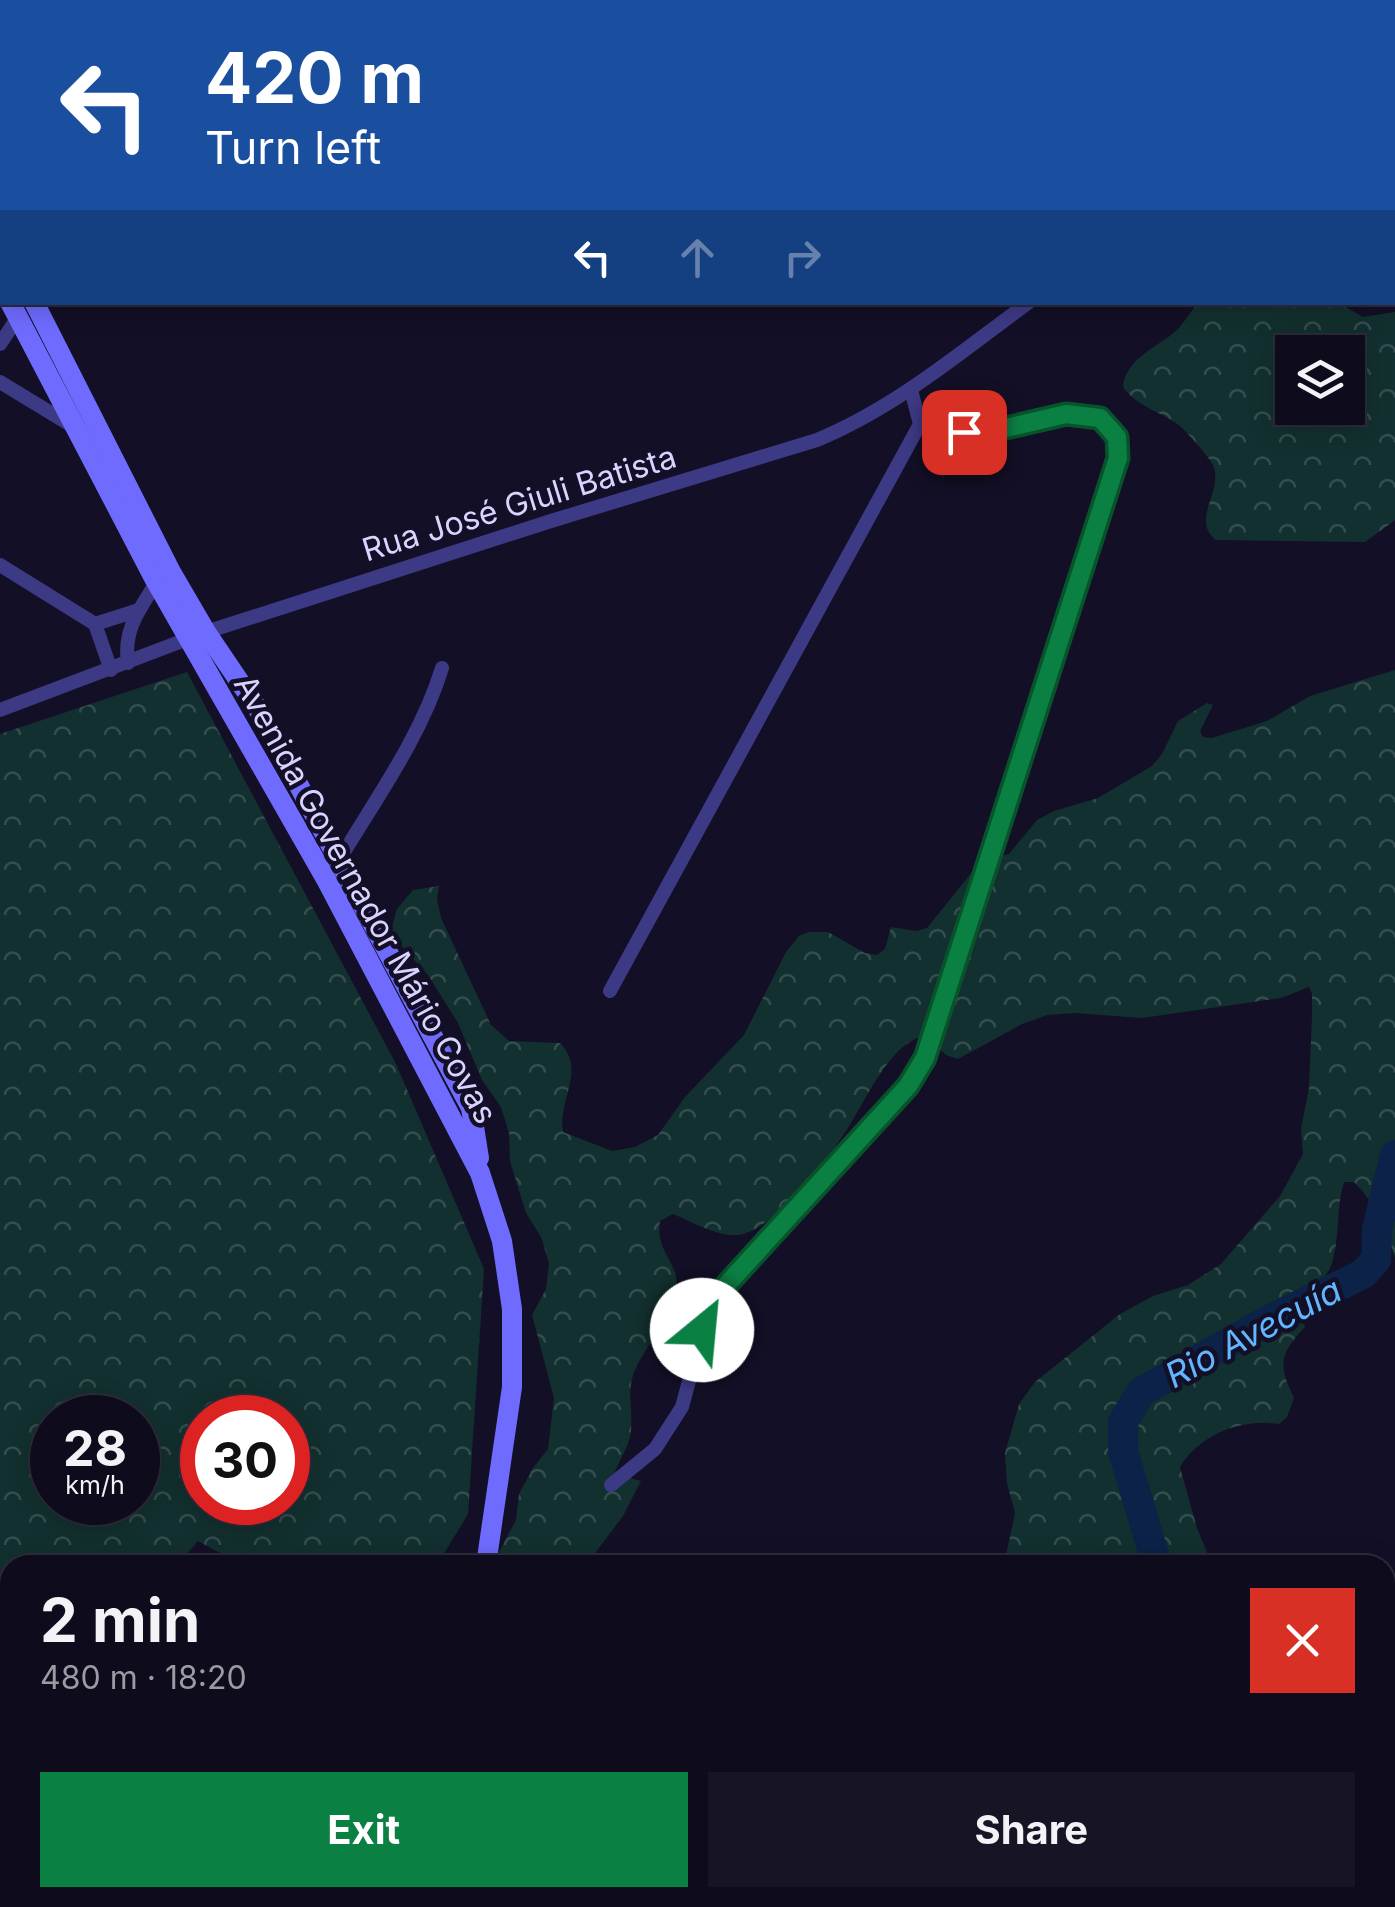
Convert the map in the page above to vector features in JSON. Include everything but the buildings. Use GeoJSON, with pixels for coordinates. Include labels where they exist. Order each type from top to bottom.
{"type":"FeatureCollection","features":[{"type":"Feature","properties":{"kind":"main road","name":"Avenida Governador Mário Covas"},"geometry":{"type":"LineString","coordinates":[[36,305],[163,557],[197,636],[484,1183],[502,1241],[512,1309],[512,1387],[487,1555]]}},
{"type":"Feature","properties":{"kind":"main road","name":"Avenida Governador Mário Covas"},"geometry":{"type":"LineString","coordinates":[[14,310],[156,582],[197,636]]}},
{"type":"Feature","properties":{"kind":"main road"},"geometry":{"type":"LineString","coordinates":[[197,636],[258,708],[471,1108],[484,1183]]}},
{"type":"Feature","properties":{"kind":"street","name":"Rua José Giuli Batista"},"geometry":{"type":"LineString","coordinates":[[0,710],[197,636],[551,520],[816,440],[851,426],[911,390],[1025,305]]}},
{"type":"Feature","properties":{"kind":"street"},"geometry":{"type":"LineString","coordinates":[[0,344],[14,310]]}},
{"type":"Feature","properties":{"kind":"street"},"geometry":{"type":"LineString","coordinates":[[0,382],[74,427]]}},
{"type":"Feature","properties":{"kind":"street"},"geometry":{"type":"LineString","coordinates":[[610,991],[920,424],[911,390]]}},
{"type":"Feature","properties":{"kind":"street"},"geometry":{"type":"LineString","coordinates":[[611,1486],[655,1449],[682,1407],[710,1303],[908,1086],[925,1058],[1118,458],[1117,437],[1100,418],[1066,414],[989,432],[939,434],[920,424]]}},
{"type":"Feature","properties":{"kind":"street"},"geometry":{"type":"LineString","coordinates":[[0,565],[94,624],[111,670]]}},
{"type":"Feature","properties":{"kind":"street"},"geometry":{"type":"LineString","coordinates":[[128,663],[128,629],[156,582]]}},
{"type":"Feature","properties":{"kind":"street"},"geometry":{"type":"LineString","coordinates":[[94,624],[139,610]]}},
{"type":"Feature","properties":{"kind":"street"},"geometry":{"type":"LineString","coordinates":[[338,862],[408,746],[434,694],[442,668]]}},
{"type":"Feature","properties":{"kind":"green space"},"geometry":{"type":"Polygon","coordinates":[[[1196,305],[1342,305],[1363,317],[1395,312],[1395,520],[1365,542],[1216,540],[1206,524],[1214,485],[1213,465],[1180,426],[1141,404],[1123,387],[1136,360],[1178,329],[1196,305]]]}},
{"type":"Feature","properties":{"kind":"green space"},"geometry":{"type":"Polygon","coordinates":[[[1395,670],[1395,1258],[1368,1199],[1354,1182],[1344,1182],[1333,1259],[1304,1304],[1305,1327],[1284,1360],[1285,1377],[1294,1398],[1287,1417],[1279,1424],[1237,1426],[1210,1437],[1180,1467],[1208,1555],[1006,1555],[1015,1513],[1005,1453],[1019,1404],[1035,1382],[1120,1314],[1153,1296],[1188,1285],[1221,1264],[1280,1196],[1303,1154],[1301,1129],[1309,1088],[1312,1016],[1309,987],[1281,998],[1142,1018],[1047,1015],[1022,1024],[958,1059],[946,1055],[926,1036],[902,1048],[813,1176],[763,1224],[731,1235],[673,1214],[660,1221],[663,1249],[676,1278],[675,1298],[632,1378],[630,1436],[614,1474],[641,1481],[623,1516],[594,1555],[497,1555],[516,1520],[519,1494],[548,1449],[554,1398],[532,1315],[546,1289],[549,1263],[541,1237],[526,1213],[510,1161],[509,1133],[501,1107],[482,1080],[458,1023],[428,975],[390,933],[397,909],[413,890],[439,886],[441,918],[491,1025],[509,1041],[560,1043],[568,1054],[571,1075],[563,1132],[612,1151],[635,1147],[658,1135],[685,1097],[744,1035],[786,952],[799,936],[828,932],[865,953],[877,955],[885,949],[891,927],[916,931],[927,928],[981,861],[1009,854],[1037,820],[1098,798],[1152,766],[1178,721],[1207,703],[1213,705],[1200,731],[1203,737],[1212,738],[1267,721],[1310,696],[1395,670]]]}},
{"type":"Feature","properties":{"kind":"green space"},"geometry":{"type":"Polygon","coordinates":[[[187,672],[396,1064],[484,1269],[468,1514],[443,1555],[224,1555],[198,1541],[186,1555],[0,1555],[0,734],[187,672]]]}},
{"type":"Feature","properties":{"kind":"waterway","name":"Rio Avecuía"},"geometry":{"type":"LineString","coordinates":[[1154,1555],[1123,1451],[1123,1422],[1141,1392],[1265,1322],[1363,1274],[1376,1260],[1377,1229],[1395,1155]]}},
{"type":"Feature","properties":{"kind":"route"},"geometry":{"type":"LineString","coordinates":[[702,1330],[710,1303],[908,1086],[925,1058],[1118,458],[1117,437],[1100,418],[1066,414],[989,432],[964,432]]}}]}
